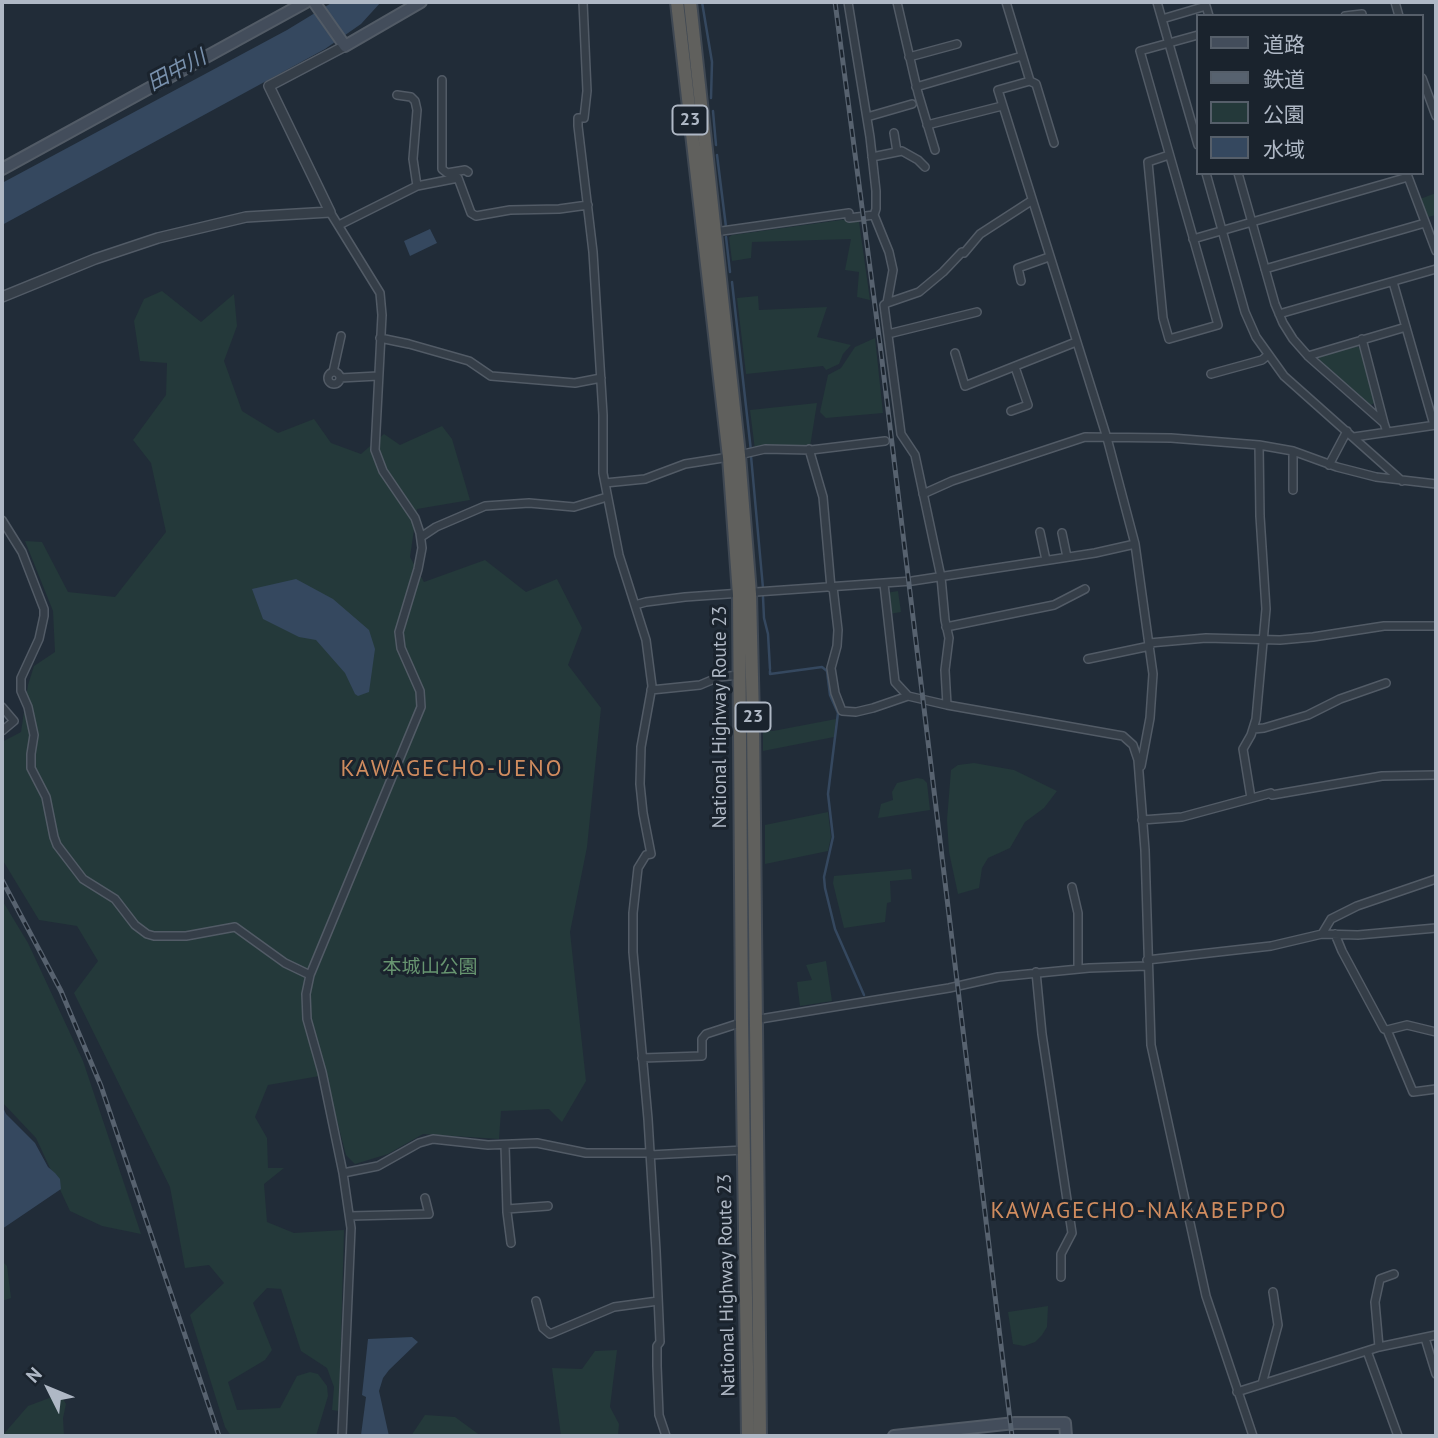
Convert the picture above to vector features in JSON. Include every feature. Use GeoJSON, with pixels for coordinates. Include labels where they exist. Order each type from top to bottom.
{"type":"FeatureCollection","features":[{"type":"Feature","properties":{"kind":"highway","name":"National Highway Route 23"},"geometry":{"type":"LineString","coordinates":[[677,2],[734,456]]}},
{"type":"Feature","properties":{"kind":"highway","name":"National Highway Route 23"},"geometry":{"type":"LineString","coordinates":[[690,2],[715,232],[745,594],[756,1019],[760,1436]]}},
{"type":"Feature","properties":{"kind":"highway","name":"National Highway Route 23"},"geometry":{"type":"LineString","coordinates":[[745,594],[740,675],[748,1436]]}},
{"type":"Feature","properties":{"kind":"main road"},"geometry":{"type":"LineString","coordinates":[[2,169],[312,3],[343,43],[421,2]]}},
{"type":"Feature","properties":{"kind":"main road"},"geometry":{"type":"LineString","coordinates":[[894,1436],[934,1434],[1015,1423],[1065,1423],[1066,1436]]}},
{"type":"Feature","properties":{"kind":"street"},"geometry":{"type":"LineString","coordinates":[[583,2],[587,91],[584,118],[578,118],[578,126],[588,205],[601,378],[602,461],[619,555],[646,639],[652,686],[641,747],[640,784],[651,854],[646,855],[639,866],[633,913],[633,952],[659,1301],[659,1415],[666,1436]]}},
{"type":"Feature","properties":{"kind":"street"},"geometry":{"type":"LineString","coordinates":[[848,2],[872,157],[876,200],[874,215],[893,270],[887,303],[884,304],[901,434],[915,455],[941,577],[949,638],[945,670],[947,705]]}},
{"type":"Feature","properties":{"kind":"street"},"geometry":{"type":"LineString","coordinates":[[897,2],[916,87],[935,150]]}},
{"type":"Feature","properties":{"kind":"street"},"geometry":{"type":"LineString","coordinates":[[1006,2],[1030,81]]}},
{"type":"Feature","properties":{"kind":"street"},"geometry":{"type":"LineString","coordinates":[[1157,2],[1196,138]]}},
{"type":"Feature","properties":{"kind":"street"},"geometry":{"type":"LineString","coordinates":[[1162,19],[1206,6],[1208,14]]}},
{"type":"Feature","properties":{"kind":"street"},"geometry":{"type":"LineString","coordinates":[[1169,155],[1148,162],[1163,318],[1169,339],[1218,325],[1140,51],[1196,36]]}},
{"type":"Feature","properties":{"kind":"street"},"geometry":{"type":"LineString","coordinates":[[342,1436],[350,1216],[322,1072],[307,1019],[306,994],[310,975],[421,707],[420,691],[401,648],[399,632],[418,569],[421,537],[411,512],[381,468],[375,450],[382,307],[378,288],[330,212],[269,86],[343,43]]}},
{"type":"Feature","properties":{"kind":"street"},"geometry":{"type":"LineString","coordinates":[[909,57],[957,44]]}},
{"type":"Feature","properties":{"kind":"street"},"geometry":{"type":"LineString","coordinates":[[916,87],[1022,56]]}},
{"type":"Feature","properties":{"kind":"street"},"geometry":{"type":"LineString","coordinates":[[442,80],[442,169],[447,173],[465,170],[468,172]]}},
{"type":"Feature","properties":{"kind":"street"},"geometry":{"type":"LineString","coordinates":[[1054,143],[1036,84],[1030,81],[998,90],[1107,438],[1135,544],[1153,690],[1140,774]]}},
{"type":"Feature","properties":{"kind":"street"},"geometry":{"type":"LineString","coordinates":[[1424,83],[1436,116]]}},
{"type":"Feature","properties":{"kind":"street"},"geometry":{"type":"LineString","coordinates":[[397,94],[411,97],[417,110],[413,159],[417,186]]}},
{"type":"Feature","properties":{"kind":"street"},"geometry":{"type":"LineString","coordinates":[[867,117],[912,104]]}},
{"type":"Feature","properties":{"kind":"street"},"geometry":{"type":"LineString","coordinates":[[926,125],[1002,106]]}},
{"type":"Feature","properties":{"kind":"street"},"geometry":{"type":"LineString","coordinates":[[894,134],[897,152]]}},
{"type":"Feature","properties":{"kind":"street"},"geometry":{"type":"LineString","coordinates":[[872,157],[902,151],[925,167]]}},
{"type":"Feature","properties":{"kind":"street"},"geometry":{"type":"LineString","coordinates":[[1207,175],[1248,321],[1268,355],[1284,376],[1403,481]]}},
{"type":"Feature","properties":{"kind":"street"},"geometry":{"type":"LineString","coordinates":[[1238,175],[1279,314],[1293,339],[1308,356],[1384,423]]}},
{"type":"Feature","properties":{"kind":"street"},"geometry":{"type":"LineString","coordinates":[[1193,239],[1407,175],[1436,251]]}},
{"type":"Feature","properties":{"kind":"street"},"geometry":{"type":"LineString","coordinates":[[338,225],[417,186],[458,178],[471,213],[476,216],[510,210],[559,209],[588,205]]}},
{"type":"Feature","properties":{"kind":"street"},"geometry":{"type":"LineString","coordinates":[[887,303],[919,292],[964,253],[980,234],[1031,201]]}},
{"type":"Feature","properties":{"kind":"street"},"geometry":{"type":"LineString","coordinates":[[2,297],[95,259],[158,238],[246,217],[330,212]]}},
{"type":"Feature","properties":{"kind":"street"},"geometry":{"type":"LineString","coordinates":[[715,232],[849,213],[849,218],[874,215]]}},
{"type":"Feature","properties":{"kind":"street"},"geometry":{"type":"LineString","coordinates":[[1265,269],[1425,223]]}},
{"type":"Feature","properties":{"kind":"street"},"geometry":{"type":"LineString","coordinates":[[1021,281],[1018,268],[1049,257]]}},
{"type":"Feature","properties":{"kind":"street"},"geometry":{"type":"LineString","coordinates":[[1279,314],[1436,269]]}},
{"type":"Feature","properties":{"kind":"street"},"geometry":{"type":"LineString","coordinates":[[1350,434],[1435,425],[1394,282]]}},
{"type":"Feature","properties":{"kind":"street"},"geometry":{"type":"LineString","coordinates":[[888,334],[977,312]]}},
{"type":"Feature","properties":{"kind":"street"},"geometry":{"type":"LineString","coordinates":[[1308,356],[1406,327]]}},
{"type":"Feature","properties":{"kind":"street"},"geometry":{"type":"LineString","coordinates":[[341,336],[328,377],[338,373],[340,378],[378,376]]}},
{"type":"Feature","properties":{"kind":"street"},"geometry":{"type":"LineString","coordinates":[[380,338],[469,361],[484,374],[491,376],[575,383],[601,378]]}},
{"type":"Feature","properties":{"kind":"street"},"geometry":{"type":"LineString","coordinates":[[1362,340],[1387,432]]}},
{"type":"Feature","properties":{"kind":"street"},"geometry":{"type":"LineString","coordinates":[[955,353],[965,386],[1076,342]]}},
{"type":"Feature","properties":{"kind":"street"},"geometry":{"type":"LineString","coordinates":[[1211,374],[1262,360],[1268,355]]}},
{"type":"Feature","properties":{"kind":"street"},"geometry":{"type":"LineString","coordinates":[[1012,411],[1028,405],[1015,367]]}},
{"type":"Feature","properties":{"kind":"street"},"geometry":{"type":"LineString","coordinates":[[1329,465],[1350,434]]}},
{"type":"Feature","properties":{"kind":"street"},"geometry":{"type":"LineString","coordinates":[[923,494],[952,481],[1086,437],[1171,438],[1259,445],[1293,451],[1329,465],[1376,477],[1436,484]]}},
{"type":"Feature","properties":{"kind":"street"},"geometry":{"type":"LineString","coordinates":[[605,483],[645,479],[685,464],[765,449],[809,449],[885,441]]}},
{"type":"Feature","properties":{"kind":"street"},"geometry":{"type":"LineString","coordinates":[[1251,798],[1243,749],[1254,729],[1256,719],[1266,592],[1261,540],[1259,445]]}},
{"type":"Feature","properties":{"kind":"street"},"geometry":{"type":"LineString","coordinates":[[809,449],[823,497],[838,630],[836,653],[831,668],[836,698],[842,711],[873,709],[908,696],[1123,736],[1133,745],[1140,774],[1149,1025],[1155,1066],[1206,1296],[1253,1436]]}},
{"type":"Feature","properties":{"kind":"street"},"geometry":{"type":"LineString","coordinates":[[1293,451],[1293,490]]}},
{"type":"Feature","properties":{"kind":"street"},"geometry":{"type":"LineString","coordinates":[[421,537],[436,527],[485,506],[529,503],[574,507],[607,497]]}},
{"type":"Feature","properties":{"kind":"street"},"geometry":{"type":"LineString","coordinates":[[2,520],[22,552],[44,609],[39,639],[21,678],[21,691],[28,707],[34,735],[32,768],[47,797],[57,845],[83,879],[115,899],[135,925],[147,934],[186,936],[235,927],[285,963],[310,975]]}},
{"type":"Feature","properties":{"kind":"street"},"geometry":{"type":"LineString","coordinates":[[1040,532],[1046,560]]}},
{"type":"Feature","properties":{"kind":"street"},"geometry":{"type":"LineString","coordinates":[[1062,533],[1068,557]]}},
{"type":"Feature","properties":{"kind":"street"},"geometry":{"type":"LineString","coordinates":[[635,605],[678,598],[884,584],[1068,557],[1135,544]]}},
{"type":"Feature","properties":{"kind":"street"},"geometry":{"type":"LineString","coordinates":[[884,584],[895,682],[908,696]]}},
{"type":"Feature","properties":{"kind":"street"},"geometry":{"type":"LineString","coordinates":[[946,627],[1054,605],[1085,589]]}},
{"type":"Feature","properties":{"kind":"street"},"geometry":{"type":"LineString","coordinates":[[1088,659],[1149,644],[1206,638],[1262,640],[1313,637],[1384,626],[1436,626]]}},
{"type":"Feature","properties":{"kind":"street"},"geometry":{"type":"LineString","coordinates":[[651,690],[700,685],[719,677],[740,675]]}},
{"type":"Feature","properties":{"kind":"street"},"geometry":{"type":"LineString","coordinates":[[1254,729],[1308,715],[1340,699],[1386,683]]}},
{"type":"Feature","properties":{"kind":"street"},"geometry":{"type":"LineString","coordinates":[[2,707],[14,722],[2,731]]}},
{"type":"Feature","properties":{"kind":"street"},"geometry":{"type":"LineString","coordinates":[[1142,820],[1182,817],[1251,798],[1373,777],[1436,775]]}},
{"type":"Feature","properties":{"kind":"street"},"geometry":{"type":"LineString","coordinates":[[1322,934],[1331,919],[1357,906],[1436,879]]}},
{"type":"Feature","properties":{"kind":"street"},"geometry":{"type":"LineString","coordinates":[[1072,887],[1078,913],[1079,970]]}},
{"type":"Feature","properties":{"kind":"street"},"geometry":{"type":"LineString","coordinates":[[642,1058],[702,1056],[702,1039],[705,1035],[742,1022],[1036,972],[1147,963],[1271,946],[1322,934],[1436,928]]}},
{"type":"Feature","properties":{"kind":"street"},"geometry":{"type":"LineString","coordinates":[[1335,934],[1384,1029],[1387,1030],[1413,1092],[1436,1089]]}},
{"type":"Feature","properties":{"kind":"street"},"geometry":{"type":"LineString","coordinates":[[1036,972],[1042,1034],[1072,1233],[1061,1254],[1061,1277]]}},
{"type":"Feature","properties":{"kind":"street"},"geometry":{"type":"LineString","coordinates":[[1387,1030],[1407,1025],[1436,1032]]}},
{"type":"Feature","properties":{"kind":"street"},"geometry":{"type":"LineString","coordinates":[[343,1173],[378,1166],[429,1140],[450,1139],[505,1145],[537,1143],[586,1153],[650,1154],[745,1150]]}},
{"type":"Feature","properties":{"kind":"street"},"geometry":{"type":"LineString","coordinates":[[505,1145],[507,1209],[512,1243]]}},
{"type":"Feature","properties":{"kind":"street"},"geometry":{"type":"LineString","coordinates":[[350,1216],[429,1214],[425,1198]]}},
{"type":"Feature","properties":{"kind":"street"},"geometry":{"type":"LineString","coordinates":[[507,1209],[548,1206]]}},
{"type":"Feature","properties":{"kind":"street"},"geometry":{"type":"LineString","coordinates":[[1379,1347],[1375,1303],[1380,1279],[1394,1274]]}},
{"type":"Feature","properties":{"kind":"street"},"geometry":{"type":"LineString","coordinates":[[1262,1384],[1278,1325],[1273,1292]]}},
{"type":"Feature","properties":{"kind":"street"},"geometry":{"type":"LineString","coordinates":[[536,1301],[543,1328],[550,1334],[614,1307],[659,1301]]}},
{"type":"Feature","properties":{"kind":"street"},"geometry":{"type":"LineString","coordinates":[[1237,1392],[1379,1347],[1436,1335]]}},
{"type":"Feature","properties":{"kind":"street"},"geometry":{"type":"LineString","coordinates":[[1424,1338],[1436,1374]]}},
{"type":"Feature","properties":{"kind":"street"},"geometry":{"type":"LineString","coordinates":[[1367,1351],[1398,1436]]}},
{"type":"Feature","properties":{"kind":"green space"},"geometry":{"type":"Polygon","coordinates":[[[1436,193],[1436,215],[1428,217],[1420,199],[1436,193]]]}},
{"type":"Feature","properties":{"kind":"green space"},"geometry":{"type":"Polygon","coordinates":[[[848,219],[859,222],[870,300],[857,297],[859,272],[845,270],[851,239],[752,242],[751,258],[732,261],[729,237],[732,235],[848,219]]]}},
{"type":"Feature","properties":{"kind":"green space","name":"本城山公園"},"geometry":{"type":"Polygon","coordinates":[[[162,291],[201,322],[234,294],[237,326],[224,361],[242,411],[278,433],[314,419],[331,443],[361,454],[384,434],[400,445],[442,426],[452,439],[470,500],[417,509],[410,557],[424,582],[485,560],[526,592],[557,579],[582,628],[568,665],[601,708],[587,847],[570,932],[586,1081],[562,1122],[549,1109],[501,1111],[499,1139],[423,1134],[388,1154],[355,1164],[346,1155],[325,1075],[268,1085],[255,1117],[267,1138],[268,1168],[284,1168],[264,1184],[267,1222],[294,1233],[344,1230],[339,1411],[332,1410],[334,1387],[327,1368],[301,1351],[281,1289],[267,1288],[253,1303],[272,1350],[265,1360],[228,1382],[237,1410],[280,1408],[297,1376],[310,1372],[318,1374],[327,1386],[328,1396],[316,1436],[231,1436],[225,1427],[190,1315],[224,1283],[209,1265],[185,1268],[170,1187],[74,993],[98,961],[77,926],[39,920],[2,859],[2,742],[21,732],[28,685],[34,666],[55,652],[53,611],[25,541],[42,542],[68,592],[115,597],[166,532],[151,463],[133,440],[166,395],[167,363],[140,361],[134,321],[144,299],[162,291]]]}},
{"type":"Feature","properties":{"kind":"green space"},"geometry":{"type":"Polygon","coordinates":[[[758,296],[759,310],[827,307],[817,337],[851,345],[839,364],[826,370],[823,366],[746,374],[737,298],[758,296]]]}},
{"type":"Feature","properties":{"kind":"green space"},"geometry":{"type":"Polygon","coordinates":[[[875,338],[883,413],[826,418],[820,412],[828,375],[841,368],[855,347],[875,338]]]}},
{"type":"Feature","properties":{"kind":"green space"},"geometry":{"type":"Polygon","coordinates":[[[1355,345],[1360,348],[1376,402],[1369,406],[1318,360],[1320,355],[1355,345]]]}},
{"type":"Feature","properties":{"kind":"green space"},"geometry":{"type":"Polygon","coordinates":[[[817,403],[810,447],[755,450],[750,410],[817,403]]]}},
{"type":"Feature","properties":{"kind":"green space"},"geometry":{"type":"Polygon","coordinates":[[[898,591],[901,612],[889,614],[886,593],[898,591]]]}},
{"type":"Feature","properties":{"kind":"green space"},"geometry":{"type":"Polygon","coordinates":[[[836,719],[834,737],[763,751],[763,730],[773,731],[836,719]]]}},
{"type":"Feature","properties":{"kind":"green space"},"geometry":{"type":"Polygon","coordinates":[[[974,763],[1014,770],[1057,791],[1044,808],[1025,822],[1010,848],[988,858],[982,868],[979,888],[958,894],[949,852],[947,820],[951,770],[958,765],[974,763]]]}},
{"type":"Feature","properties":{"kind":"green space"},"geometry":{"type":"Polygon","coordinates":[[[917,778],[927,783],[930,810],[878,818],[881,804],[893,800],[892,792],[897,783],[917,778]]]}},
{"type":"Feature","properties":{"kind":"green space"},"geometry":{"type":"Polygon","coordinates":[[[828,812],[831,837],[828,851],[765,864],[765,825],[828,812]]]}},
{"type":"Feature","properties":{"kind":"green space"},"geometry":{"type":"Polygon","coordinates":[[[911,869],[912,879],[890,881],[891,902],[887,903],[885,922],[844,928],[833,883],[834,876],[911,869]]]}},
{"type":"Feature","properties":{"kind":"green space"},"geometry":{"type":"Polygon","coordinates":[[[2,900],[28,943],[83,1061],[141,1234],[102,1226],[70,1211],[36,1138],[2,1102],[2,900]]]}},
{"type":"Feature","properties":{"kind":"green space"},"geometry":{"type":"Polygon","coordinates":[[[826,961],[832,1001],[800,1006],[797,982],[812,980],[806,965],[826,961]]]}},
{"type":"Feature","properties":{"kind":"green space"},"geometry":{"type":"Polygon","coordinates":[[[2,1261],[7,1266],[11,1298],[2,1301],[2,1261]]]}},
{"type":"Feature","properties":{"kind":"green space"},"geometry":{"type":"Polygon","coordinates":[[[1048,1306],[1047,1327],[1042,1335],[1035,1342],[1024,1346],[1013,1344],[1008,1312],[1048,1306]]]}},
{"type":"Feature","properties":{"kind":"green space"},"geometry":{"type":"Polygon","coordinates":[[[617,1350],[610,1407],[619,1424],[618,1436],[561,1436],[552,1368],[582,1369],[595,1351],[617,1350]]]}},
{"type":"Feature","properties":{"kind":"green space"},"geometry":{"type":"Polygon","coordinates":[[[60,1394],[66,1404],[63,1418],[64,1436],[2,1436],[28,1406],[60,1394]]]}},
{"type":"Feature","properties":{"kind":"green space"},"geometry":{"type":"Polygon","coordinates":[[[425,1415],[455,1417],[481,1436],[411,1436],[425,1415]]]}},
{"type":"Feature","properties":{"kind":"water"},"geometry":{"type":"Polygon","coordinates":[[[333,2],[381,2],[361,24],[325,49],[2,225],[2,183],[287,30],[333,2]]]}},
{"type":"Feature","properties":{"kind":"water"},"geometry":{"type":"Polygon","coordinates":[[[430,229],[437,243],[410,256],[404,241],[430,229]]]}},
{"type":"Feature","properties":{"kind":"water"},"geometry":{"type":"Polygon","coordinates":[[[296,579],[333,599],[369,630],[375,649],[369,692],[358,696],[355,694],[345,673],[316,640],[299,637],[263,619],[252,589],[296,579]]]}},
{"type":"Feature","properties":{"kind":"water"},"geometry":{"type":"Polygon","coordinates":[[[2,1105],[6,1114],[35,1143],[48,1167],[60,1179],[61,1189],[2,1229],[2,1105]]]}},
{"type":"Feature","properties":{"kind":"water"},"geometry":{"type":"Polygon","coordinates":[[[412,1337],[418,1342],[389,1370],[379,1391],[389,1436],[356,1436],[361,1435],[366,1397],[362,1395],[368,1339],[412,1337]]]}},
{"type":"Feature","properties":{"kind":"waterway"},"geometry":{"type":"LineString","coordinates":[[702,2],[712,62],[711,98]]}},
{"type":"Feature","properties":{"kind":"waterway"},"geometry":{"type":"LineString","coordinates":[[713,111],[716,145]]}},
{"type":"Feature","properties":{"kind":"waterway"},"geometry":{"type":"LineString","coordinates":[[717,155],[726,227]]}},
{"type":"Feature","properties":{"kind":"waterway"},"geometry":{"type":"LineString","coordinates":[[726,237],[730,272]]}},
{"type":"Feature","properties":{"kind":"waterway"},"geometry":{"type":"LineString","coordinates":[[732,282],[751,451]]}},
{"type":"Feature","properties":{"kind":"waterway"},"geometry":{"type":"LineString","coordinates":[[751,456],[763,588]]}},
{"type":"Feature","properties":{"kind":"waterway"},"geometry":{"type":"LineString","coordinates":[[763,597],[770,669]]}},
{"type":"Feature","properties":{"kind":"waterway"},"geometry":{"type":"LineString","coordinates":[[770,671],[770,674],[822,667],[827,671],[830,695],[838,713],[828,794],[833,837],[824,877],[825,888],[835,929],[864,995]]}},
{"type":"Feature","properties":{"kind":"railway"},"geometry":{"type":"LineString","coordinates":[[835,2],[880,344],[1012,1436]]}},
{"type":"Feature","properties":{"kind":"railway"},"geometry":{"type":"LineString","coordinates":[[2,880],[61,991],[101,1086],[219,1436]]}},
{"type":"Feature","properties":{"kind":"district","name":"KAWAGECHO-UENO"},"geometry":{"type":"Point","coordinates":[452,769]}},
{"type":"Feature","properties":{"kind":"district","name":"KAWAGECHO-NAKABEPPO"},"geometry":{"type":"Point","coordinates":[1139,1211]}},
{"type":"Feature","properties":{"kind":"water label","name":"田中川"},"geometry":{"type":"Point","coordinates":[177,71]}}]}
